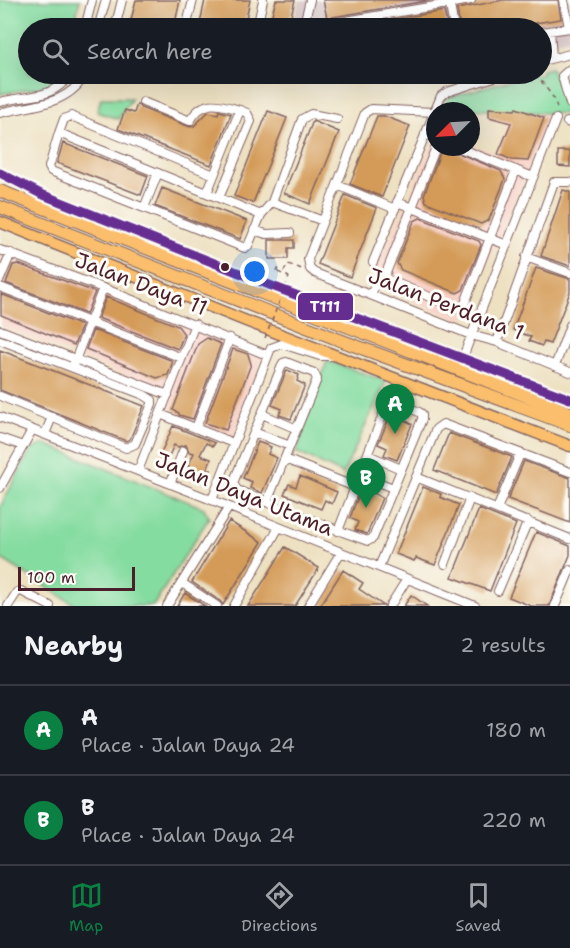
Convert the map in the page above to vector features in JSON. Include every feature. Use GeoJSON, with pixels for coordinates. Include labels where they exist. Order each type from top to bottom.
{"type":"FeatureCollection","features":[{"type":"Feature","properties":{"kind":"highway"},"geometry":{"type":"LineString","coordinates":[[0,191],[570,413]]}},
{"type":"Feature","properties":{"kind":"highway"},"geometry":{"type":"LineString","coordinates":[[0,207],[345,342],[570,425]]}},
{"type":"Feature","properties":{"kind":"main road"},"geometry":{"type":"LineString","coordinates":[[2,175],[41,194],[272,286],[570,399]]}},
{"type":"Feature","properties":{"kind":"main road"},"geometry":{"type":"LineString","coordinates":[[3,226],[570,446]]}},
{"type":"Feature","properties":{"kind":"street"},"geometry":{"type":"LineString","coordinates":[[88,18],[92,0]]}},
{"type":"Feature","properties":{"kind":"street"},"geometry":{"type":"LineString","coordinates":[[101,18],[106,0]]}},
{"type":"Feature","properties":{"kind":"street"},"geometry":{"type":"LineString","coordinates":[[118,18],[122,0]]}},
{"type":"Feature","properties":{"kind":"street"},"geometry":{"type":"LineString","coordinates":[[188,18],[193,0]]}},
{"type":"Feature","properties":{"kind":"street"},"geometry":{"type":"LineString","coordinates":[[258,18],[263,0]]}},
{"type":"Feature","properties":{"kind":"street"},"geometry":{"type":"LineString","coordinates":[[306,18],[310,0]]}},
{"type":"Feature","properties":{"kind":"street"},"geometry":{"type":"LineString","coordinates":[[360,18],[471,0]]}},
{"type":"Feature","properties":{"kind":"street"},"geometry":{"type":"LineString","coordinates":[[552,31],[570,28],[564,0]]}},
{"type":"Feature","properties":{"kind":"street"},"geometry":{"type":"LineString","coordinates":[[449,2],[452,18]]}},
{"type":"Feature","properties":{"kind":"street"},"geometry":{"type":"LineString","coordinates":[[552,57],[570,54]]}},
{"type":"Feature","properties":{"kind":"street"},"geometry":{"type":"LineString","coordinates":[[570,69],[562,76],[570,104]]}},
{"type":"Feature","properties":{"kind":"street"},"geometry":{"type":"LineString","coordinates":[[0,102],[50,93],[62,84]]}},
{"type":"Feature","properties":{"kind":"street"},"geometry":{"type":"LineString","coordinates":[[0,113],[53,101],[67,94],[76,84]]}},
{"type":"Feature","properties":{"kind":"street"},"geometry":{"type":"LineString","coordinates":[[438,102],[441,96],[447,92],[472,84]]}},
{"type":"Feature","properties":{"kind":"street"},"geometry":{"type":"LineString","coordinates":[[143,102],[190,121],[196,110],[210,104],[219,104],[248,113],[251,121],[219,198]]}},
{"type":"Feature","properties":{"kind":"street"},"geometry":{"type":"LineString","coordinates":[[306,269],[365,113],[371,109],[426,112]]}},
{"type":"Feature","properties":{"kind":"street"},"geometry":{"type":"LineString","coordinates":[[207,193],[240,110]]}},
{"type":"Feature","properties":{"kind":"street"},"geometry":{"type":"LineString","coordinates":[[214,175],[71,116],[64,119],[50,167],[51,171],[240,248],[245,248],[248,246],[261,215],[272,202],[303,119],[311,114],[337,119]]}},
{"type":"Feature","properties":{"kind":"street"},"geometry":{"type":"LineString","coordinates":[[463,357],[556,119]]}},
{"type":"Feature","properties":{"kind":"street"},"geometry":{"type":"LineString","coordinates":[[59,133],[261,215]]}},
{"type":"Feature","properties":{"kind":"street"},"geometry":{"type":"LineString","coordinates":[[373,262],[425,134]]}},
{"type":"Feature","properties":{"kind":"street"},"geometry":{"type":"LineString","coordinates":[[370,295],[375,285],[384,278],[432,156]]}},
{"type":"Feature","properties":{"kind":"street"},"geometry":{"type":"LineString","coordinates":[[480,156],[533,177]]}},
{"type":"Feature","properties":{"kind":"street"},"geometry":{"type":"LineString","coordinates":[[462,310],[516,170]]}},
{"type":"Feature","properties":{"kind":"street"},"geometry":{"type":"LineString","coordinates":[[144,208],[158,173]]}},
{"type":"Feature","properties":{"kind":"street"},"geometry":{"type":"LineString","coordinates":[[497,342],[554,182],[570,182]]}},
{"type":"Feature","properties":{"kind":"street"},"geometry":{"type":"LineString","coordinates":[[337,185],[396,206],[412,208],[507,245]]}},
{"type":"Feature","properties":{"kind":"street"},"geometry":{"type":"LineString","coordinates":[[272,202],[323,221]]}},
{"type":"Feature","properties":{"kind":"street"},"geometry":{"type":"LineString","coordinates":[[254,230],[266,234],[290,233]]}},
{"type":"Feature","properties":{"kind":"street","name":"Jalan Daya 11"},"geometry":{"type":"LineString","coordinates":[[0,250],[103,288],[267,354]]}},
{"type":"Feature","properties":{"kind":"street"},"geometry":{"type":"LineString","coordinates":[[0,279],[11,253]]}},
{"type":"Feature","properties":{"kind":"street"},"geometry":{"type":"LineString","coordinates":[[526,257],[570,273]]}},
{"type":"Feature","properties":{"kind":"street","name":"Jalan Perdana 1"},"geometry":{"type":"LineString","coordinates":[[306,269],[570,372]]}},
{"type":"Feature","properties":{"kind":"street"},"geometry":{"type":"LineString","coordinates":[[384,278],[478,317]]}},
{"type":"Feature","properties":{"kind":"street"},"geometry":{"type":"LineString","coordinates":[[0,287],[182,358]]}},
{"type":"Feature","properties":{"kind":"street"},"geometry":{"type":"LineString","coordinates":[[74,364],[103,288]]}},
{"type":"Feature","properties":{"kind":"street"},"geometry":{"type":"LineString","coordinates":[[138,471],[195,324]]}},
{"type":"Feature","properties":{"kind":"street"},"geometry":{"type":"LineString","coordinates":[[555,366],[570,325]]}},
{"type":"Feature","properties":{"kind":"street"},"geometry":{"type":"LineString","coordinates":[[0,330],[144,395],[152,400],[152,404],[135,444],[126,448],[0,396]]}},
{"type":"Feature","properties":{"kind":"street"},"geometry":{"type":"LineString","coordinates":[[196,428],[230,338]]}},
{"type":"Feature","properties":{"kind":"street"},"geometry":{"type":"LineString","coordinates":[[0,340],[168,395]]}},
{"type":"Feature","properties":{"kind":"street"},"geometry":{"type":"LineString","coordinates":[[212,500],[271,348],[282,344],[320,356],[336,356]]}},
{"type":"Feature","properties":{"kind":"street"},"geometry":{"type":"LineString","coordinates":[[267,502],[317,379],[314,373],[286,362],[283,363],[233,483],[237,490],[338,531],[368,542],[371,541],[422,414],[394,401],[387,404],[338,531]]}},
{"type":"Feature","properties":{"kind":"street"},"geometry":{"type":"LineString","coordinates":[[160,414],[234,443]]}},
{"type":"Feature","properties":{"kind":"street"},"geometry":{"type":"LineString","coordinates":[[261,414],[297,429]]}},
{"type":"Feature","properties":{"kind":"street","name":"Jalan Daya Utama"},"geometry":{"type":"LineString","coordinates":[[0,417],[475,606]]}},
{"type":"Feature","properties":{"kind":"street"},"geometry":{"type":"LineString","coordinates":[[45,434],[52,417]]}},
{"type":"Feature","properties":{"kind":"street"},"geometry":{"type":"LineString","coordinates":[[379,567],[436,429],[443,424],[570,472]]}},
{"type":"Feature","properties":{"kind":"street"},"geometry":{"type":"LineString","coordinates":[[0,488],[32,430]]}},
{"type":"Feature","properties":{"kind":"street"},"geometry":{"type":"LineString","coordinates":[[254,432],[290,446]]}},
{"type":"Feature","properties":{"kind":"street"},"geometry":{"type":"LineString","coordinates":[[0,438],[23,446]]}},
{"type":"Feature","properties":{"kind":"street"},"geometry":{"type":"LineString","coordinates":[[170,484],[183,451]]}},
{"type":"Feature","properties":{"kind":"street"},"geometry":{"type":"LineString","coordinates":[[498,509],[520,454]]}},
{"type":"Feature","properties":{"kind":"street"},"geometry":{"type":"LineString","coordinates":[[368,456],[401,469]]}},
{"type":"Feature","properties":{"kind":"street"},"geometry":{"type":"LineString","coordinates":[[285,459],[355,487]]}},
{"type":"Feature","properties":{"kind":"street"},"geometry":{"type":"LineString","coordinates":[[360,475],[393,488]]}},
{"type":"Feature","properties":{"kind":"street"},"geometry":{"type":"LineString","coordinates":[[416,477],[570,539]]}},
{"type":"Feature","properties":{"kind":"street"},"geometry":{"type":"LineString","coordinates":[[445,564],[470,498]]}},
{"type":"Feature","properties":{"kind":"street"},"geometry":{"type":"LineString","coordinates":[[167,606],[229,507]]}},
{"type":"Feature","properties":{"kind":"street"},"geometry":{"type":"LineString","coordinates":[[297,534],[304,518]]}},
{"type":"Feature","properties":{"kind":"street"},"geometry":{"type":"LineString","coordinates":[[498,591],[528,521]]}},
{"type":"Feature","properties":{"kind":"street"},"geometry":{"type":"LineString","coordinates":[[234,606],[279,527]]}},
{"type":"Feature","properties":{"kind":"street"},"geometry":{"type":"LineString","coordinates":[[308,606],[341,552]]}},
{"type":"Feature","properties":{"kind":"street"},"geometry":{"type":"LineString","coordinates":[[555,606],[570,570]]}},
{"type":"Feature","properties":{"kind":"street"},"geometry":{"type":"LineString","coordinates":[[390,606],[407,579]]}},
{"type":"Feature","properties":{"kind":"street"},"geometry":{"type":"LineString","coordinates":[[182,583],[217,606]]}},
{"type":"Feature","properties":{"kind":"street"},"geometry":{"type":"LineString","coordinates":[[9,606],[16,592],[21,591],[50,606]]}},
{"type":"Feature","properties":{"kind":"path"},"geometry":{"type":"LineString","coordinates":[[545,84],[557,106],[556,119]]}},
{"type":"Feature","properties":{"kind":"path"},"geometry":{"type":"LineString","coordinates":[[258,335],[265,338],[289,277],[277,274],[278,269],[284,271],[288,264],[306,269]]}},
{"type":"Feature","properties":{"kind":"shaded area"},"geometry":{"type":"Polygon","coordinates":[[[299,0],[570,0],[570,38],[552,42],[552,18],[294,18],[299,0]]]}},
{"type":"Feature","properties":{"kind":"shaded area"},"geometry":{"type":"Polygon","coordinates":[[[488,106],[551,116],[462,322],[370,283],[427,156],[480,156],[480,148],[497,153],[507,125],[488,119],[488,106]]]}},
{"type":"Feature","properties":{"kind":"shaded area"},"geometry":{"type":"Polygon","coordinates":[[[0,254],[8,255],[264,356],[231,440],[164,413],[171,393],[0,326],[0,254]]]}},
{"type":"Feature","properties":{"kind":"green space"},"geometry":{"type":"Polygon","coordinates":[[[0,0],[80,0],[76,18],[18,18],[18,84],[48,84],[0,94],[0,0]]]}},
{"type":"Feature","properties":{"kind":"green space"},"geometry":{"type":"Polygon","coordinates":[[[552,71],[569,114],[480,110],[480,102],[445,101],[450,97],[495,84],[552,84],[552,71]]]}},
{"type":"Feature","properties":{"kind":"green space"},"geometry":{"type":"Polygon","coordinates":[[[101,98],[132,98],[118,119],[97,112],[101,98]]]}},
{"type":"Feature","properties":{"kind":"green space"},"geometry":{"type":"Polygon","coordinates":[[[327,361],[386,381],[343,474],[296,452],[327,361]]]}},
{"type":"Feature","properties":{"kind":"green space"},"geometry":{"type":"Polygon","coordinates":[[[45,444],[204,508],[209,518],[153,606],[77,606],[0,558],[0,507],[31,450],[45,444]]]}},
{"type":"Feature","properties":{"kind":"building"},"geometry":{"type":"Polygon","coordinates":[[[136,0],[180,0],[176,18],[132,18],[136,0]]]}},
{"type":"Feature","properties":{"kind":"building"},"geometry":{"type":"Polygon","coordinates":[[[205,0],[250,0],[246,18],[201,18],[205,0]]]}},
{"type":"Feature","properties":{"kind":"building"},"geometry":{"type":"Polygon","coordinates":[[[276,0],[295,0],[290,18],[271,18],[276,0]]]}},
{"type":"Feature","properties":{"kind":"building"},"geometry":{"type":"Polygon","coordinates":[[[323,0],[432,0],[327,18],[323,0]]]}},
{"type":"Feature","properties":{"kind":"building"},"geometry":{"type":"Polygon","coordinates":[[[503,0],[558,0],[561,19],[458,18],[457,9],[503,0]]]}},
{"type":"Feature","properties":{"kind":"building"},"geometry":{"type":"Polygon","coordinates":[[[444,11],[446,18],[401,18],[444,11]]]}},
{"type":"Feature","properties":{"kind":"building"},"geometry":{"type":"Polygon","coordinates":[[[137,104],[141,108],[190,127],[208,112],[218,114],[219,111],[231,114],[211,165],[118,129],[125,110],[134,113],[137,104]]]}},
{"type":"Feature","properties":{"kind":"building"},"geometry":{"type":"Polygon","coordinates":[[[489,108],[515,110],[516,108],[544,118],[528,161],[512,160],[498,154],[511,123],[489,117],[489,108]]]}},
{"type":"Feature","properties":{"kind":"building"},"geometry":{"type":"Polygon","coordinates":[[[268,111],[287,118],[253,203],[234,196],[268,111]]]}},
{"type":"Feature","properties":{"kind":"building"},"geometry":{"type":"Polygon","coordinates":[[[377,116],[384,116],[410,126],[382,197],[350,184],[377,116]]]}},
{"type":"Feature","properties":{"kind":"building"},"geometry":{"type":"Polygon","coordinates":[[[313,121],[339,132],[310,204],[284,193],[313,121]]]}},
{"type":"Feature","properties":{"kind":"building"},"geometry":{"type":"Polygon","coordinates":[[[63,143],[148,176],[141,195],[57,163],[63,143]]]}},
{"type":"Feature","properties":{"kind":"building"},"geometry":{"type":"Polygon","coordinates":[[[558,151],[570,151],[570,167],[558,166],[558,151]]]}},
{"type":"Feature","properties":{"kind":"building"},"geometry":{"type":"Polygon","coordinates":[[[439,156],[466,156],[501,171],[505,179],[489,220],[481,224],[426,202],[424,195],[439,156]]]}},
{"type":"Feature","properties":{"kind":"building"},"geometry":{"type":"Polygon","coordinates":[[[162,188],[247,221],[240,239],[155,206],[162,188]]]}},
{"type":"Feature","properties":{"kind":"building"},"geometry":{"type":"Polygon","coordinates":[[[563,190],[570,192],[570,266],[541,256],[563,190]]]}},
{"type":"Feature","properties":{"kind":"building"},"geometry":{"type":"Polygon","coordinates":[[[345,195],[377,208],[350,277],[318,264],[345,195]]]}},
{"type":"Feature","properties":{"kind":"building"},"geometry":{"type":"Polygon","coordinates":[[[420,218],[479,241],[481,245],[463,290],[457,293],[401,270],[397,263],[414,221],[420,218]]]}},
{"type":"Feature","properties":{"kind":"building"},"geometry":{"type":"Polygon","coordinates":[[[269,240],[294,240],[294,248],[288,248],[288,259],[269,259],[269,240]]]}},
{"type":"Feature","properties":{"kind":"building"},"geometry":{"type":"Polygon","coordinates":[[[18,264],[95,292],[86,314],[6,283],[13,265],[18,264]]]}},
{"type":"Feature","properties":{"kind":"building"},"geometry":{"type":"Polygon","coordinates":[[[536,268],[570,279],[570,292],[550,344],[544,342],[542,346],[529,341],[531,337],[513,330],[536,268]]]}},
{"type":"Feature","properties":{"kind":"building"},"geometry":{"type":"Polygon","coordinates":[[[1,294],[82,326],[74,345],[1,315],[1,294]]]}},
{"type":"Feature","properties":{"kind":"building"},"geometry":{"type":"Polygon","coordinates":[[[106,297],[178,326],[184,334],[178,349],[98,318],[106,297]]]}},
{"type":"Feature","properties":{"kind":"building"},"geometry":{"type":"Polygon","coordinates":[[[93,330],[173,361],[168,375],[157,378],[86,349],[93,330]]]}},
{"type":"Feature","properties":{"kind":"building"},"geometry":{"type":"Polygon","coordinates":[[[207,338],[221,344],[193,419],[179,415],[173,410],[198,344],[207,338]]]}},
{"type":"Feature","properties":{"kind":"building"},"geometry":{"type":"Polygon","coordinates":[[[233,349],[248,354],[251,364],[226,430],[205,423],[233,349]]]}},
{"type":"Feature","properties":{"kind":"building"},"geometry":{"type":"Polygon","coordinates":[[[0,350],[144,406],[130,439],[126,441],[0,390],[0,350]]]}},
{"type":"Feature","properties":{"kind":"building"},"geometry":{"type":"Polygon","coordinates":[[[287,370],[299,375],[297,381],[305,385],[291,419],[279,415],[282,409],[272,405],[287,370]]]}},
{"type":"Feature","properties":{"kind":"building"},"geometry":{"type":"Polygon","coordinates":[[[393,409],[406,415],[404,420],[412,424],[397,460],[384,455],[387,448],[378,444],[393,409]]]}},
{"type":"Feature","properties":{"kind":"building"},"geometry":{"type":"Polygon","coordinates":[[[173,426],[215,443],[213,446],[206,443],[200,455],[211,459],[207,469],[211,470],[208,478],[196,473],[193,480],[184,476],[194,453],[189,452],[186,445],[178,447],[174,445],[167,460],[159,457],[173,426]]]}},
{"type":"Feature","properties":{"kind":"building"},"geometry":{"type":"Polygon","coordinates":[[[449,433],[512,457],[496,495],[434,470],[449,433]]]}},
{"type":"Feature","properties":{"kind":"building"},"geometry":{"type":"Polygon","coordinates":[[[258,442],[271,447],[268,454],[277,458],[262,493],[250,488],[252,482],[243,478],[258,442]]]}},
{"type":"Feature","properties":{"kind":"building"},"geometry":{"type":"Polygon","coordinates":[[[524,461],[570,478],[570,523],[508,499],[524,461]]]}},
{"type":"Feature","properties":{"kind":"building"},"geometry":{"type":"Polygon","coordinates":[[[300,476],[337,492],[332,504],[325,500],[321,509],[284,494],[289,484],[296,487],[300,476]]]}},
{"type":"Feature","properties":{"kind":"building"},"geometry":{"type":"Polygon","coordinates":[[[363,483],[377,489],[375,494],[382,498],[367,534],[355,530],[358,522],[350,518],[363,483]]]}},
{"type":"Feature","properties":{"kind":"building"},"geometry":{"type":"Polygon","coordinates":[[[423,487],[459,505],[435,565],[416,558],[414,561],[396,554],[423,487]]]}},
{"type":"Feature","properties":{"kind":"building"},"geometry":{"type":"Polygon","coordinates":[[[479,509],[516,524],[490,591],[452,577],[479,509]]]}},
{"type":"Feature","properties":{"kind":"building"},"geometry":{"type":"Polygon","coordinates":[[[229,521],[262,542],[223,605],[192,582],[229,521]]]}},
{"type":"Feature","properties":{"kind":"building"},"geometry":{"type":"Polygon","coordinates":[[[536,532],[570,546],[570,555],[549,606],[531,606],[509,597],[536,532]]]}},
{"type":"Feature","properties":{"kind":"building"},"geometry":{"type":"Polygon","coordinates":[[[285,547],[319,568],[295,606],[248,606],[285,547]]]}},
{"type":"Feature","properties":{"kind":"building"},"geometry":{"type":"Polygon","coordinates":[[[343,570],[363,583],[359,589],[384,606],[320,606],[343,570]]]}},
{"type":"Feature","properties":{"kind":"building"},"geometry":{"type":"Polygon","coordinates":[[[185,593],[205,606],[177,606],[185,593]]]}},
{"type":"Feature","properties":{"kind":"building"},"geometry":{"type":"Polygon","coordinates":[[[411,595],[427,606],[404,606],[411,595]]]}},
{"type":"Feature","properties":{"kind":"transit line","name":"T111"},"geometry":{"type":"LineString","coordinates":[[0,173],[41,194],[272,286],[570,399]]}},
{"type":"Feature","properties":{"kind":"place","name":"A"},"geometry":{"type":"Point","coordinates":[395,434]}},
{"type":"Feature","properties":{"kind":"place","name":"B"},"geometry":{"type":"Point","coordinates":[366,508]}}]}
